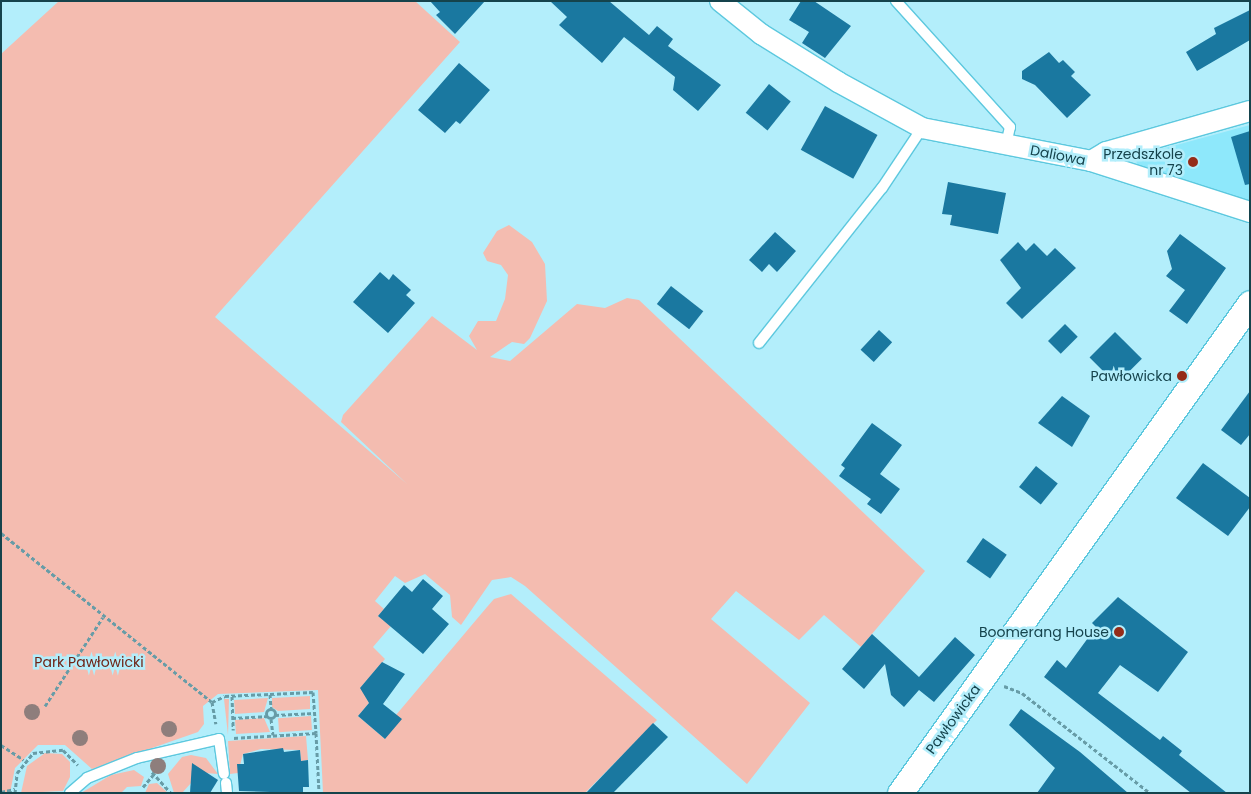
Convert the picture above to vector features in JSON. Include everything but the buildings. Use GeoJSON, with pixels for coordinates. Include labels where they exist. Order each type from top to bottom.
{"type":"FeatureCollection","features":[{"type":"Feature","properties":{"kind":"street","name":"Daliowa"},"geometry":{"type":"LineString","coordinates":[[720,1],[769,38],[922,128],[1091,161],[1250,212]]}},
{"type":"Feature","properties":{"kind":"street"},"geometry":{"type":"LineString","coordinates":[[1091,161],[1106,152],[1250,111]]}},
{"type":"Feature","properties":{"kind":"street","name":"Pawłowicka"},"geometry":{"type":"LineString","coordinates":[[900,793],[1250,303]]}},
{"type":"Feature","properties":{"kind":"lane"},"geometry":{"type":"LineString","coordinates":[[896,1],[1010,128],[1006,144]]}},
{"type":"Feature","properties":{"kind":"lane"},"geometry":{"type":"LineString","coordinates":[[759,343],[888,180],[922,128]]}},
{"type":"Feature","properties":{"kind":"lane"},"geometry":{"type":"LineString","coordinates":[[70,793],[87,778],[164,748],[219,739],[226,783]]}},
{"type":"Feature","properties":{"kind":"path"},"geometry":{"type":"LineString","coordinates":[[1,533],[103,617],[212,702],[219,739],[316,733]]}},
{"type":"Feature","properties":{"kind":"path"},"geometry":{"type":"LineString","coordinates":[[45,706],[103,617]]}},
{"type":"Feature","properties":{"kind":"path"},"geometry":{"type":"LineString","coordinates":[[981,680],[1022,693],[1150,793]]}},
{"type":"Feature","properties":{"kind":"path"},"geometry":{"type":"LineString","coordinates":[[212,702],[232,696],[313,692],[319,793]]}},
{"type":"Feature","properties":{"kind":"path"},"geometry":{"type":"LineString","coordinates":[[267,716],[271,710],[270,694]]}},
{"type":"Feature","properties":{"kind":"path"},"geometry":{"type":"LineString","coordinates":[[232,696],[233,738]]}},
{"type":"Feature","properties":{"kind":"path"},"geometry":{"type":"LineString","coordinates":[[271,710],[276,715]]}},
{"type":"Feature","properties":{"kind":"path"},"geometry":{"type":"LineString","coordinates":[[271,719],[276,715],[314,713]]}},
{"type":"Feature","properties":{"kind":"path"},"geometry":{"type":"LineString","coordinates":[[232,718],[267,716],[271,719],[273,735]]}},
{"type":"Feature","properties":{"kind":"path"},"geometry":{"type":"LineString","coordinates":[[1,745],[24,760]]}},
{"type":"Feature","properties":{"kind":"path"},"geometry":{"type":"LineString","coordinates":[[1,792],[15,791],[24,760],[44,748],[63,750],[87,778]]}},
{"type":"Feature","properties":{"kind":"path"},"geometry":{"type":"LineString","coordinates":[[142,787],[154,774]]}},
{"type":"Feature","properties":{"kind":"path"},"geometry":{"type":"LineString","coordinates":[[167,784],[171,793]]}},
{"type":"Feature","properties":{"kind":"shaded area","name":"Przedszkole nr 73"},"geometry":{"type":"Polygon","coordinates":[[[1250,125],[1250,202],[1137,167],[1136,156],[1250,125]]]}},
{"type":"Feature","properties":{"kind":"green space","name":"Park Pawłowicki"},"geometry":{"type":"Polygon","coordinates":[[[59,1],[415,1],[460,42],[215,317],[407,484],[341,422],[343,415],[432,316],[477,350],[469,336],[478,321],[496,321],[505,299],[508,275],[501,265],[487,261],[483,253],[497,231],[509,225],[532,242],[545,264],[547,301],[530,338],[524,344],[512,342],[490,357],[510,361],[577,304],[605,308],[627,298],[639,300],[925,571],[861,647],[824,615],[799,640],[736,591],[711,619],[810,703],[747,784],[525,586],[511,577],[492,580],[461,625],[452,617],[450,595],[425,574],[405,583],[395,576],[375,601],[384,609],[378,616],[391,626],[373,647],[385,659],[361,687],[369,703],[358,716],[385,739],[396,715],[487,607],[494,599],[511,594],[657,720],[585,793],[323,793],[318,690],[218,694],[203,706],[204,724],[198,732],[92,769],[65,745],[38,745],[15,768],[10,793],[1,793],[1,54],[59,1]]]}},
{"type":"Feature","properties":{"kind":"green space"},"geometry":{"type":"Polygon","coordinates":[[[310,696],[310,709],[278,711],[272,707],[272,698],[310,696]]]}},
{"type":"Feature","properties":{"kind":"green space"},"geometry":{"type":"Polygon","coordinates":[[[268,698],[264,712],[235,714],[234,700],[268,698]]]}},
{"type":"Feature","properties":{"kind":"green space"},"geometry":{"type":"Polygon","coordinates":[[[224,699],[229,699],[228,735],[224,699]]]}},
{"type":"Feature","properties":{"kind":"green space"},"geometry":{"type":"Polygon","coordinates":[[[311,716],[312,730],[279,732],[278,718],[311,716]]]}},
{"type":"Feature","properties":{"kind":"green space"},"geometry":{"type":"Polygon","coordinates":[[[264,718],[270,732],[236,734],[235,720],[264,718]]]}},
{"type":"Feature","properties":{"kind":"green space"},"geometry":{"type":"Polygon","coordinates":[[[306,736],[308,760],[301,761],[300,750],[261,749],[243,754],[238,773],[230,774],[228,741],[306,736]]]}},
{"type":"Feature","properties":{"kind":"green space"},"geometry":{"type":"Polygon","coordinates":[[[45,753],[62,754],[70,762],[70,777],[63,791],[21,793],[27,766],[45,753]]]}},
{"type":"Feature","properties":{"kind":"green space"},"geometry":{"type":"Polygon","coordinates":[[[191,755],[206,758],[218,774],[193,772],[192,782],[182,793],[174,793],[168,774],[182,757],[191,755]]]}},
{"type":"Feature","properties":{"kind":"green space"},"geometry":{"type":"Polygon","coordinates":[[[134,770],[144,777],[141,786],[127,787],[121,793],[81,793],[111,775],[134,770]]]}},
{"type":"Feature","properties":{"kind":"green space"},"geometry":{"type":"Polygon","coordinates":[[[157,783],[168,793],[145,793],[149,784],[157,783]]]}},
{"type":"Feature","properties":{"kind":"place","name":"Przedszkole nr 73"},"geometry":{"type":"Point","coordinates":[1193,162]}},
{"type":"Feature","properties":{"kind":"place","name":"Pawłowicka"},"geometry":{"type":"Point","coordinates":[1182,376]}},
{"type":"Feature","properties":{"kind":"place","name":"Boomerang House"},"geometry":{"type":"Point","coordinates":[1119,632]}}]}
